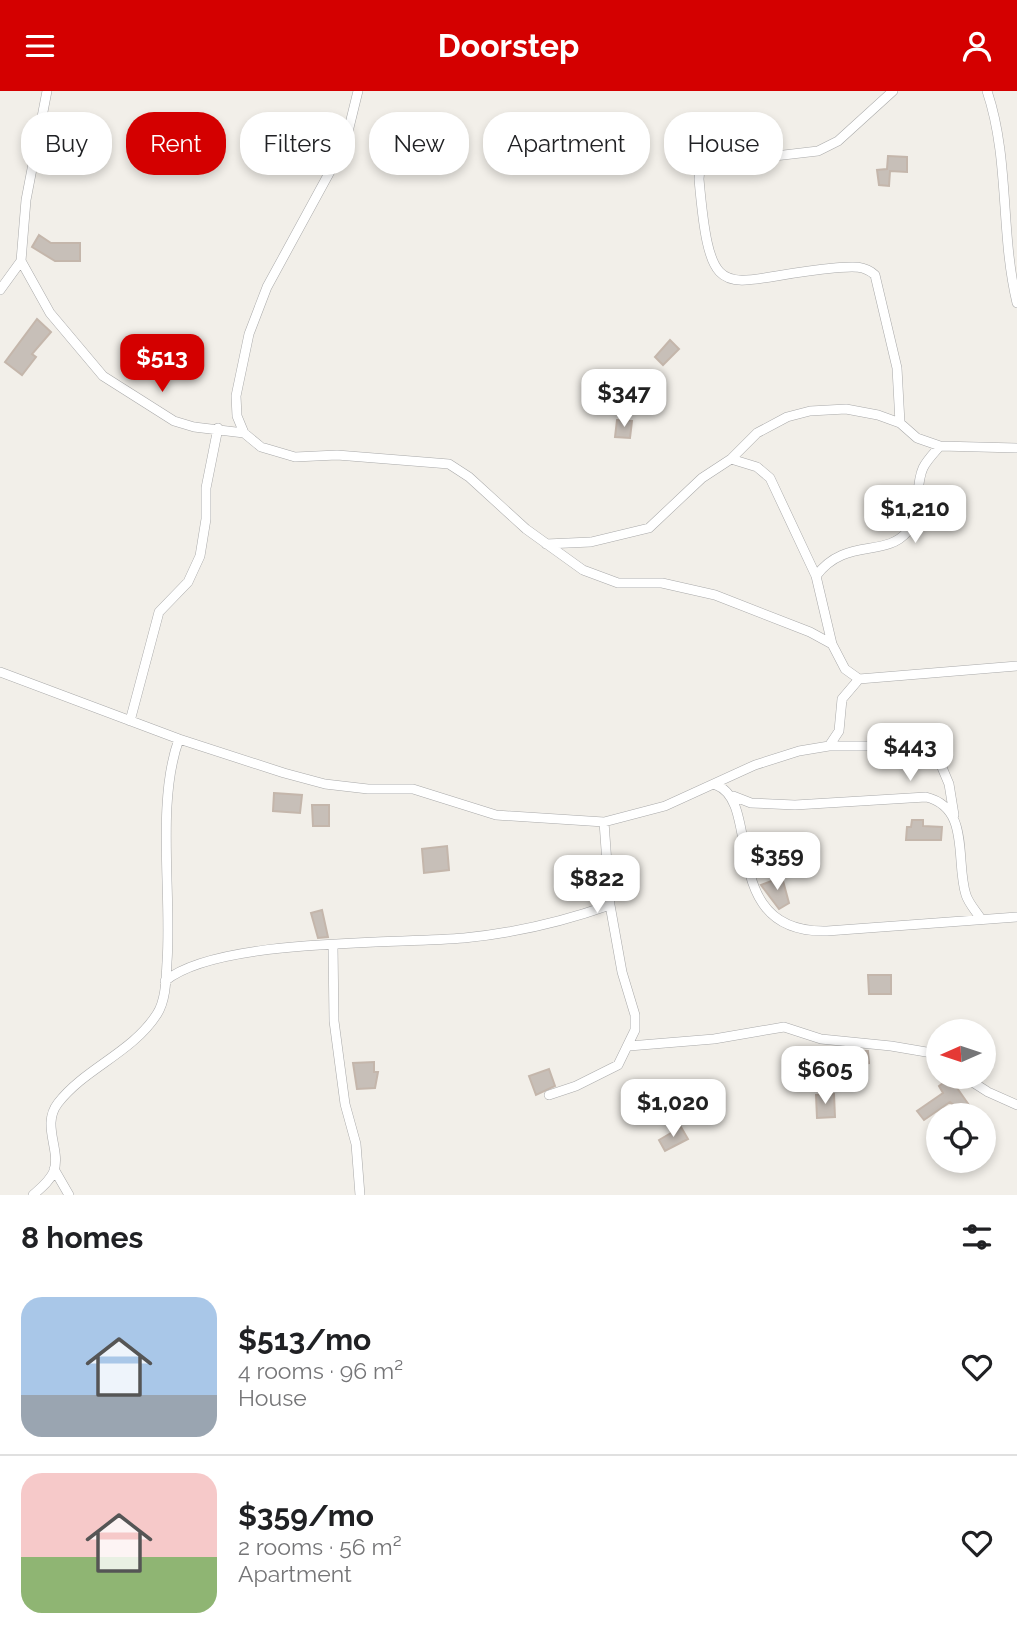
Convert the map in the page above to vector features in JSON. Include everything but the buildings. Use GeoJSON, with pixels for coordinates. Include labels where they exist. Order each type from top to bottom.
{"type":"FeatureCollection","features":[{"type":"Feature","properties":{"kind":"street"},"geometry":{"type":"LineString","coordinates":[[0,290],[21,261],[27,191],[47,91]]}},
{"type":"Feature","properties":{"kind":"street"},"geometry":{"type":"LineString","coordinates":[[243,433],[237,416],[236,396],[249,334],[267,286],[345,144],[358,91]]}},
{"type":"Feature","properties":{"kind":"street"},"geometry":{"type":"LineString","coordinates":[[893,91],[838,141],[818,151],[705,164],[700,168],[699,179],[710,258],[719,275],[730,282],[746,282],[802,271],[854,267],[869,269],[875,275],[897,368],[900,423]]}},
{"type":"Feature","properties":{"kind":"street"},"geometry":{"type":"LineString","coordinates":[[988,91],[997,120],[1006,244],[1017,303]]}},
{"type":"Feature","properties":{"kind":"street"},"geometry":{"type":"LineString","coordinates":[[21,261],[50,313],[103,376],[174,421],[243,433],[261,447],[295,457],[337,455],[449,464],[469,477],[546,544],[583,570],[607,580],[662,583],[715,595],[810,632],[832,644]]}},
{"type":"Feature","properties":{"kind":"street"},"geometry":{"type":"LineString","coordinates":[[546,544],[591,542],[649,528],[702,478],[731,459],[757,433],[787,417],[810,411],[846,409],[877,415],[900,423],[917,438],[940,446],[1017,448]]}},
{"type":"Feature","properties":{"kind":"street"},"geometry":{"type":"LineString","coordinates":[[130,721],[159,612],[188,582],[200,556],[206,519],[206,488],[218,428]]}},
{"type":"Feature","properties":{"kind":"street"},"geometry":{"type":"LineString","coordinates":[[816,576],[830,559],[839,554],[892,542],[908,531],[915,517],[923,468],[940,446]]}},
{"type":"Feature","properties":{"kind":"street"},"geometry":{"type":"LineString","coordinates":[[731,459],[757,467],[770,478],[816,576],[832,644],[845,669],[859,679],[1017,666]]}},
{"type":"Feature","properties":{"kind":"street"},"geometry":{"type":"LineString","coordinates":[[0,672],[179,739],[325,784],[368,789],[413,789],[496,815],[604,822],[666,806],[755,765],[829,746],[909,746],[927,750],[942,765],[949,784],[966,895],[981,919]]}},
{"type":"Feature","properties":{"kind":"street"},"geometry":{"type":"LineString","coordinates":[[829,746],[839,731],[842,699],[859,679]]}},
{"type":"Feature","properties":{"kind":"street"},"geometry":{"type":"LineString","coordinates":[[69,1195],[54,1169],[50,1126],[54,1110],[65,1096],[117,1056],[148,1026],[158,1012],[165,981],[169,940],[171,763],[179,739]]}},
{"type":"Feature","properties":{"kind":"street"},"geometry":{"type":"LineString","coordinates":[[716,785],[751,803],[781,805],[926,797],[939,800],[954,815]]}},
{"type":"Feature","properties":{"kind":"street"},"geometry":{"type":"LineString","coordinates":[[733,796],[752,883],[768,907],[797,928],[827,931],[1017,917]]}},
{"type":"Feature","properties":{"kind":"street"},"geometry":{"type":"LineString","coordinates":[[549,1095],[618,1065],[635,1030],[635,1015],[622,972],[610,905],[604,822]]}},
{"type":"Feature","properties":{"kind":"street"},"geometry":{"type":"LineString","coordinates":[[165,981],[204,960],[333,945],[465,938],[554,925],[610,905]]}},
{"type":"Feature","properties":{"kind":"street"},"geometry":{"type":"LineString","coordinates":[[333,945],[334,1021],[345,1104],[356,1144],[360,1195]]}},
{"type":"Feature","properties":{"kind":"street"},"geometry":{"type":"LineString","coordinates":[[629,1046],[714,1039],[784,1027],[821,1039],[926,1052]]}},
{"type":"Feature","properties":{"kind":"street"},"geometry":{"type":"LineString","coordinates":[[983,1089],[1017,1105]]}},
{"type":"Feature","properties":{"kind":"street"},"geometry":{"type":"LineString","coordinates":[[33,1195],[54,1169]]}}]}
